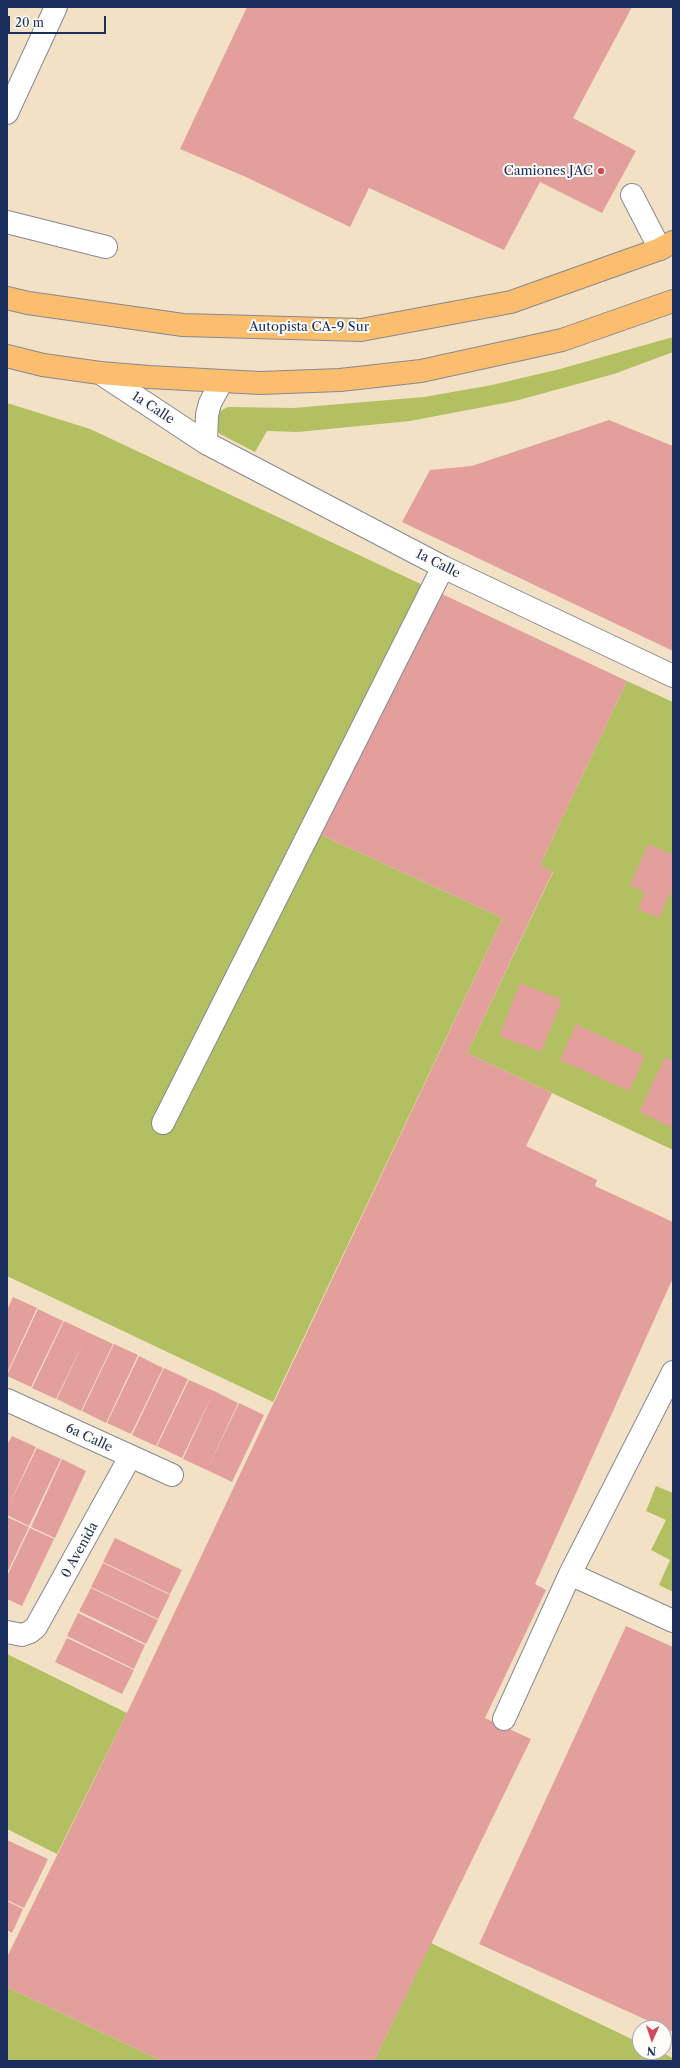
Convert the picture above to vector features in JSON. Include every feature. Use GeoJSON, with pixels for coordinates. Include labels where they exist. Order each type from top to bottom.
{"type":"FeatureCollection","features":[{"type":"Feature","properties":{"kind":"highway","name":"Autopista CA-9 Sur"},"geometry":{"type":"LineString","coordinates":[[7,298],[28,303],[183,325],[361,330],[512,302],[666,245]]}},
{"type":"Feature","properties":{"kind":"highway"},"geometry":{"type":"LineString","coordinates":[[7,356],[43,365],[100,373],[260,383],[340,380],[421,371],[562,340],[673,301]]}},
{"type":"Feature","properties":{"kind":"street"},"geometry":{"type":"LineString","coordinates":[[7,112],[56,7]]}},
{"type":"Feature","properties":{"kind":"street"},"geometry":{"type":"LineString","coordinates":[[632,195],[666,245]]}},
{"type":"Feature","properties":{"kind":"street"},"geometry":{"type":"LineString","coordinates":[[7,222],[106,247]]}},
{"type":"Feature","properties":{"kind":"street","name":"1a Calle"},"geometry":{"type":"LineString","coordinates":[[100,373],[206,443],[443,567],[673,676]]}},
{"type":"Feature","properties":{"kind":"street"},"geometry":{"type":"LineString","coordinates":[[206,443],[207,415],[210,403],[222,381]]}},
{"type":"Feature","properties":{"kind":"street"},"geometry":{"type":"LineString","coordinates":[[163,1122],[443,567]]}},
{"type":"Feature","properties":{"kind":"street"},"geometry":{"type":"LineString","coordinates":[[504,1719],[570,1574],[673,1372]]}},
{"type":"Feature","properties":{"kind":"street","name":"6a Calle"},"geometry":{"type":"LineString","coordinates":[[7,1400],[172,1475]]}},
{"type":"Feature","properties":{"kind":"street","name":"0 Avenida"},"geometry":{"type":"LineString","coordinates":[[14,1634],[30,1632],[36,1627],[130,1457]]}},
{"type":"Feature","properties":{"kind":"street"},"geometry":{"type":"LineString","coordinates":[[570,1574],[673,1621]]}},
{"type":"Feature","properties":{"kind":"green space"},"geometry":{"type":"Polygon","coordinates":[[[673,337],[673,352],[614,374],[515,401],[410,421],[298,432],[267,431],[255,452],[220,434],[216,429],[216,416],[220,411],[228,407],[293,408],[424,397],[492,385],[560,369],[673,337]]]}},
{"type":"Feature","properties":{"kind":"green space"},"geometry":{"type":"Polygon","coordinates":[[[7,403],[90,429],[440,593],[321,835],[503,918],[273,1402],[7,1276],[7,403]]]}},
{"type":"Feature","properties":{"kind":"green space"},"geometry":{"type":"Polygon","coordinates":[[[627,681],[673,702],[673,1150],[467,1053],[553,872],[540,865],[627,681]]]}},
{"type":"Feature","properties":{"kind":"green space"},"geometry":{"type":"Polygon","coordinates":[[[656,1486],[673,1493],[673,1592],[659,1585],[670,1560],[651,1550],[666,1520],[646,1511],[656,1486]]]}},
{"type":"Feature","properties":{"kind":"green space"},"geometry":{"type":"Polygon","coordinates":[[[7,1654],[127,1713],[57,1854],[7,1829],[7,1654]]]}},
{"type":"Feature","properties":{"kind":"green space"},"geometry":{"type":"Polygon","coordinates":[[[431,1943],[632,2039],[632,2060],[672,2060],[673,2058],[673,2061],[374,2061],[431,1943]]]}},
{"type":"Feature","properties":{"kind":"green space"},"geometry":{"type":"Polygon","coordinates":[[[7,1987],[162,2061],[7,2061],[7,1987]]]}},
{"type":"Feature","properties":{"kind":"building"},"geometry":{"type":"Polygon","coordinates":[[[247,7],[632,7],[573,118],[636,151],[602,213],[540,182],[504,250],[369,188],[350,227],[246,177],[180,149],[247,7]]]}},
{"type":"Feature","properties":{"kind":"building"},"geometry":{"type":"Polygon","coordinates":[[[609,420],[673,446],[673,651],[402,522],[430,470],[472,466],[609,420]]]}},
{"type":"Feature","properties":{"kind":"building"},"geometry":{"type":"Polygon","coordinates":[[[440,593],[627,681],[540,865],[553,871],[467,1053],[552,1093],[526,1146],[597,1180],[595,1186],[673,1222],[673,1278],[535,1584],[546,1590],[485,1718],[531,1739],[374,2061],[162,2061],[7,1987],[7,1957],[127,1713],[503,918],[321,835],[440,593]]]}},
{"type":"Feature","properties":{"kind":"building"},"geometry":{"type":"Polygon","coordinates":[[[648,844],[673,855],[673,895],[670,893],[659,918],[638,909],[645,892],[630,886],[648,844]]]}},
{"type":"Feature","properties":{"kind":"building"},"geometry":{"type":"Polygon","coordinates":[[[520,983],[562,1000],[541,1052],[499,1036],[520,983]]]}},
{"type":"Feature","properties":{"kind":"building"},"geometry":{"type":"Polygon","coordinates":[[[576,1024],[645,1056],[629,1091],[560,1060],[576,1024]]]}},
{"type":"Feature","properties":{"kind":"building"},"geometry":{"type":"Polygon","coordinates":[[[665,1057],[673,1061],[673,1128],[639,1112],[665,1057]]]}},
{"type":"Feature","properties":{"kind":"building"},"geometry":{"type":"Polygon","coordinates":[[[13,1297],[37,1308],[7,1373],[7,1310],[13,1297]]]}},
{"type":"Feature","properties":{"kind":"building"},"geometry":{"type":"Polygon","coordinates":[[[38,1309],[63,1321],[31,1387],[7,1375],[38,1309]]]}},
{"type":"Feature","properties":{"kind":"building"},"geometry":{"type":"Polygon","coordinates":[[[64,1321],[113,1344],[81,1411],[57,1399],[85,1339],[56,1399],[32,1388],[64,1321]]]}},
{"type":"Feature","properties":{"kind":"building"},"geometry":{"type":"Polygon","coordinates":[[[114,1344],[138,1355],[106,1423],[82,1411],[114,1344]]]}},
{"type":"Feature","properties":{"kind":"building"},"geometry":{"type":"Polygon","coordinates":[[[139,1356],[163,1368],[131,1434],[107,1423],[139,1356]]]}},
{"type":"Feature","properties":{"kind":"building"},"geometry":{"type":"Polygon","coordinates":[[[164,1368],[188,1379],[156,1446],[132,1435],[164,1368]]]}},
{"type":"Feature","properties":{"kind":"building"},"geometry":{"type":"Polygon","coordinates":[[[189,1380],[214,1391],[182,1458],[157,1446],[189,1380]]]}},
{"type":"Feature","properties":{"kind":"building"},"geometry":{"type":"Polygon","coordinates":[[[214,1391],[238,1403],[207,1470],[183,1459],[214,1391]]]}},
{"type":"Feature","properties":{"kind":"building"},"geometry":{"type":"Polygon","coordinates":[[[239,1403],[264,1415],[232,1482],[207,1470],[239,1403]]]}},
{"type":"Feature","properties":{"kind":"building"},"geometry":{"type":"Polygon","coordinates":[[[12,1436],[36,1447],[8,1507],[37,1448],[61,1459],[29,1526],[7,1515],[7,1445],[12,1436]]]}},
{"type":"Feature","properties":{"kind":"building"},"geometry":{"type":"Polygon","coordinates":[[[62,1459],[86,1471],[55,1538],[31,1527],[62,1459]]]}},
{"type":"Feature","properties":{"kind":"building"},"geometry":{"type":"Polygon","coordinates":[[[7,1517],[29,1527],[7,1573],[7,1517]]]}},
{"type":"Feature","properties":{"kind":"building"},"geometry":{"type":"Polygon","coordinates":[[[30,1528],[54,1539],[22,1606],[7,1599],[7,1576],[30,1528]]]}},
{"type":"Feature","properties":{"kind":"building"},"geometry":{"type":"Polygon","coordinates":[[[115,1538],[182,1570],[170,1594],[103,1562],[115,1538]]]}},
{"type":"Feature","properties":{"kind":"building"},"geometry":{"type":"Polygon","coordinates":[[[103,1563],[170,1595],[158,1619],[91,1587],[103,1563]]]}},
{"type":"Feature","properties":{"kind":"building"},"geometry":{"type":"Polygon","coordinates":[[[91,1588],[158,1620],[146,1644],[79,1611],[91,1588]]]}},
{"type":"Feature","properties":{"kind":"building"},"geometry":{"type":"Polygon","coordinates":[[[78,1613],[145,1645],[134,1669],[67,1636],[78,1613]]]}},
{"type":"Feature","properties":{"kind":"building"},"geometry":{"type":"Polygon","coordinates":[[[626,1626],[673,1647],[673,2032],[672,2020],[647,2020],[479,1944],[626,1626]]]}},
{"type":"Feature","properties":{"kind":"building"},"geometry":{"type":"Polygon","coordinates":[[[67,1638],[134,1670],[122,1694],[55,1662],[67,1638]]]}},
{"type":"Feature","properties":{"kind":"building"},"geometry":{"type":"Polygon","coordinates":[[[7,1840],[48,1859],[36,1884],[7,1870],[7,1840]]]}},
{"type":"Feature","properties":{"kind":"building"},"geometry":{"type":"Polygon","coordinates":[[[7,1870],[36,1884],[24,1908],[7,1900],[7,1870]]]}},
{"type":"Feature","properties":{"kind":"building"},"geometry":{"type":"Polygon","coordinates":[[[7,1901],[23,1909],[12,1933],[7,1930],[7,1901]]]}},
{"type":"Feature","properties":{"kind":"place","name":"Camiones JAC"},"geometry":{"type":"Point","coordinates":[601,171]}}]}
